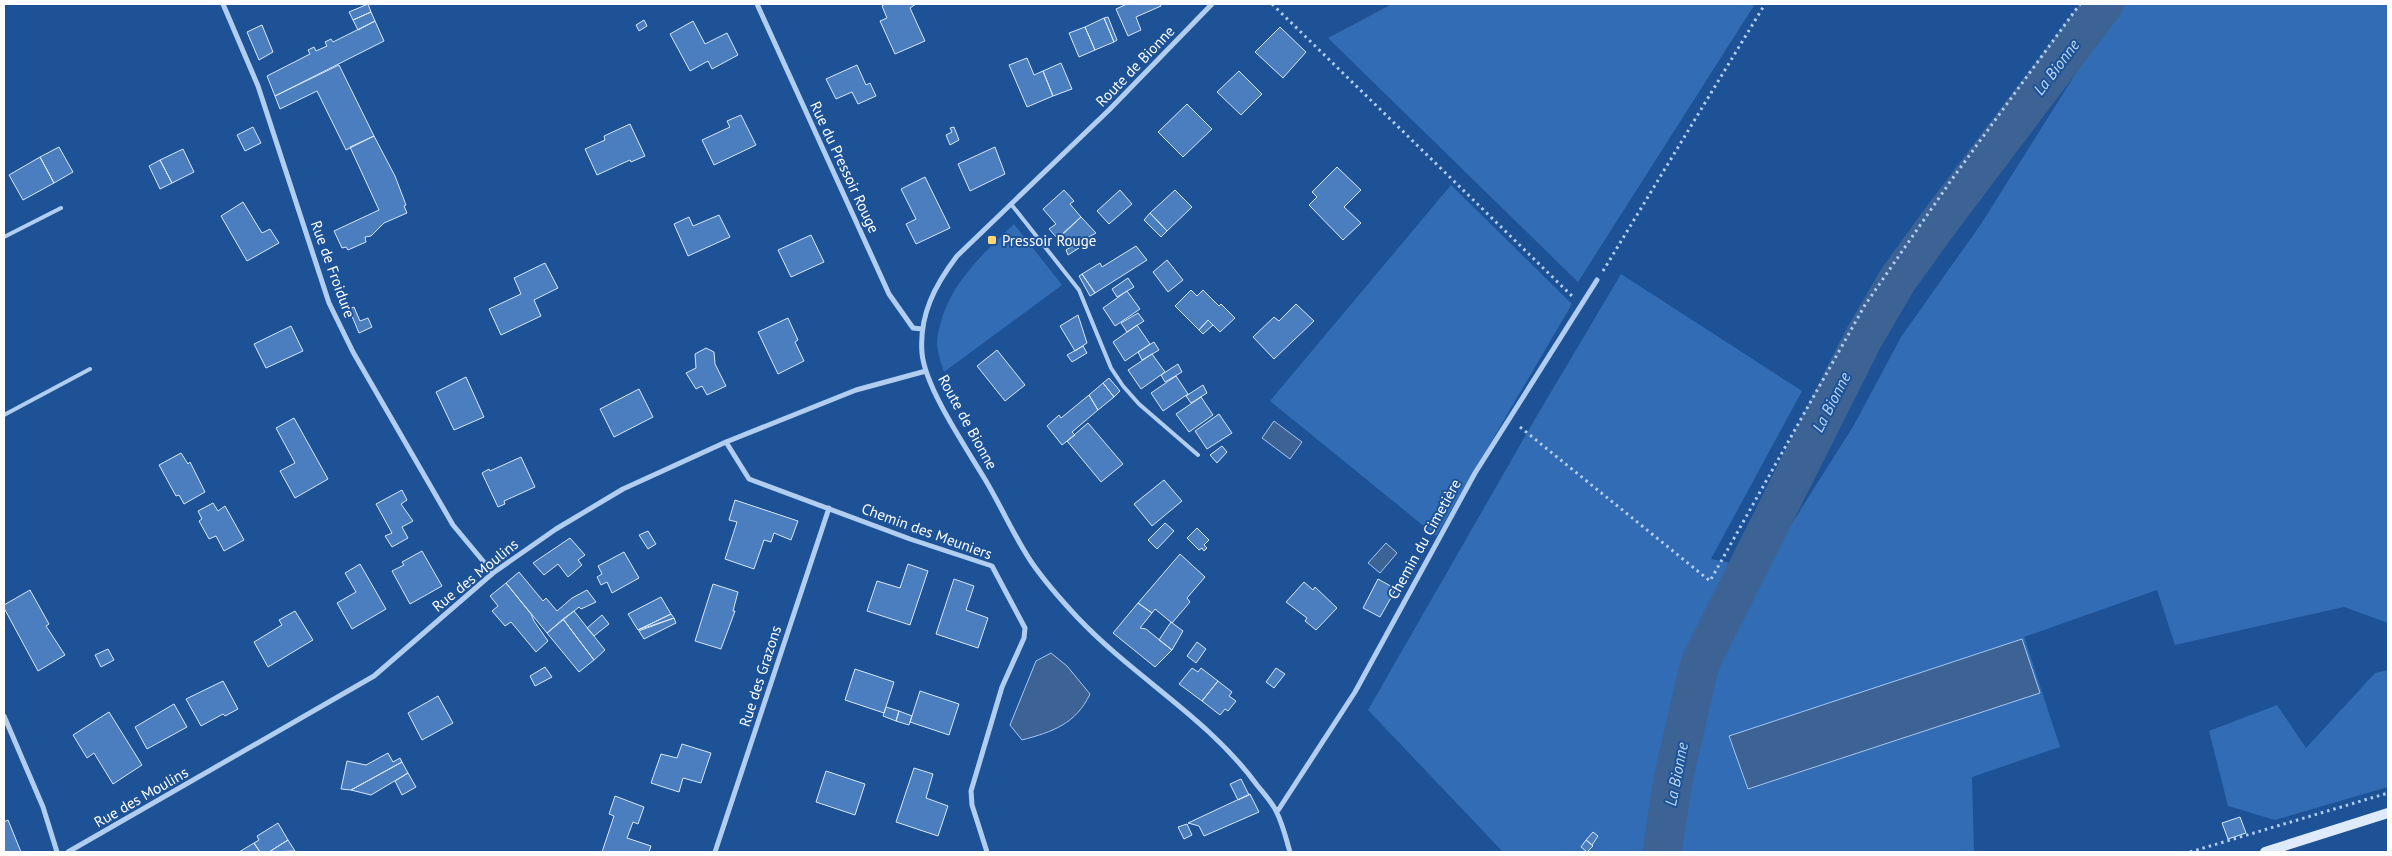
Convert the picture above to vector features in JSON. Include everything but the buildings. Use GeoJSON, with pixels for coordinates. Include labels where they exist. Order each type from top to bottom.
{"type":"FeatureCollection","features":[{"type":"Feature","properties":{"kind":"main road"},"geometry":{"type":"LineString","coordinates":[[2265,852],[2388,813]]}},
{"type":"Feature","properties":{"kind":"street","name":"Rue de Froidure"},"geometry":{"type":"LineString","coordinates":[[223,4],[258,86],[329,303],[353,352],[453,525],[493,573]]}},
{"type":"Feature","properties":{"kind":"street","name":"Rue du Pressoir Rouge"},"geometry":{"type":"LineString","coordinates":[[758,4],[889,294],[913,328],[922,329]]}},
{"type":"Feature","properties":{"kind":"street","name":"Route de Bionne"},"geometry":{"type":"LineString","coordinates":[[1212,4],[1109,110],[957,256],[940,279],[926,309],[922,329],[922,354],[926,370],[943,408],[1031,562],[1056,595],[1124,662],[1215,735],[1241,763],[1277,812],[1290,852]]}},
{"type":"Feature","properties":{"kind":"street","name":"Chemin du Cimetière"},"geometry":{"type":"LineString","coordinates":[[1277,812],[1355,692],[1475,474],[1597,280]]}},
{"type":"Feature","properties":{"kind":"street","name":"Rue des Moulins"},"geometry":{"type":"LineString","coordinates":[[68,852],[374,676],[493,573],[556,529],[623,489],[726,442],[856,390],[926,370]]}},
{"type":"Feature","properties":{"kind":"street","name":"Chemin des Meuniers"},"geometry":{"type":"LineString","coordinates":[[726,442],[749,480],[910,539],[992,566],[1025,628],[1024,638],[1002,688],[971,791],[972,805],[987,852]]}},
{"type":"Feature","properties":{"kind":"street","name":"Rue des Grazons"},"geometry":{"type":"LineString","coordinates":[[715,852],[829,508]]}},
{"type":"Feature","properties":{"kind":"street"},"geometry":{"type":"LineString","coordinates":[[4,716],[44,807],[57,852]]}},
{"type":"Feature","properties":{"kind":"lane"},"geometry":{"type":"LineString","coordinates":[[1011,204],[1079,290],[1111,368],[1123,386],[1139,404],[1198,455]]}},
{"type":"Feature","properties":{"kind":"lane"},"geometry":{"type":"LineString","coordinates":[[4,237],[61,208]]}},
{"type":"Feature","properties":{"kind":"lane"},"geometry":{"type":"LineString","coordinates":[[4,415],[90,369]]}},
{"type":"Feature","properties":{"kind":"path"},"geometry":{"type":"LineString","coordinates":[[1272,4],[1581,305]]}},
{"type":"Feature","properties":{"kind":"path"},"geometry":{"type":"LineString","coordinates":[[1597,280],[1766,4]]}},
{"type":"Feature","properties":{"kind":"path"},"geometry":{"type":"LineString","coordinates":[[1509,418],[1710,581],[1865,305],[1950,182],[2080,4]]}},
{"type":"Feature","properties":{"kind":"path"},"geometry":{"type":"LineString","coordinates":[[2190,852],[2388,793]]}},
{"type":"Feature","properties":{"kind":"shaded area"},"geometry":{"type":"Polygon","coordinates":[[[1392,4],[1755,4],[1578,282],[1328,38],[1392,4]]]}},
{"type":"Feature","properties":{"kind":"shaded area"},"geometry":{"type":"Polygon","coordinates":[[[2112,4],[2388,4],[2388,623],[2344,607],[2175,645],[2157,590],[2024,637],[2060,747],[1972,777],[1974,852],[1503,852],[1368,710],[1535,419],[1621,274],[1802,391],[1711,559],[1763,569],[1854,425],[1901,337],[1981,224],[2117,8],[2112,4]]]}},
{"type":"Feature","properties":{"kind":"shaded area"},"geometry":{"type":"Polygon","coordinates":[[[1451,185],[1572,304],[1436,536],[1270,401],[1451,185]]]}},
{"type":"Feature","properties":{"kind":"shaded area"},"geometry":{"type":"Polygon","coordinates":[[[1014,224],[1062,285],[944,372],[938,353],[937,342],[946,306],[964,276],[1014,224]]]}},
{"type":"Feature","properties":{"kind":"shaded area"},"geometry":{"type":"Polygon","coordinates":[[[1274,421],[1302,442],[1290,459],[1262,438],[1274,421]]]}},
{"type":"Feature","properties":{"kind":"shaded area"},"geometry":{"type":"Polygon","coordinates":[[[1386,543],[1397,553],[1380,573],[1368,563],[1386,543]]]}},
{"type":"Feature","properties":{"kind":"shaded area"},"geometry":{"type":"Polygon","coordinates":[[[2022,639],[2040,693],[1748,789],[1729,736],[2022,639]]]}},
{"type":"Feature","properties":{"kind":"shaded area"},"geometry":{"type":"Polygon","coordinates":[[[1051,653],[1067,666],[1090,694],[1078,713],[1070,720],[1053,730],[1022,740],[1010,725],[1036,661],[1051,653]]]}},
{"type":"Feature","properties":{"kind":"shaded area"},"geometry":{"type":"Polygon","coordinates":[[[2388,670],[2388,787],[2275,820],[2228,806],[2209,731],[2277,705],[2306,748],[2375,673],[2388,670]]]}},
{"type":"Feature","properties":{"kind":"waterway","name":"La Bionne"},"geometry":{"type":"LineString","coordinates":[[1662,852],[1673,779],[1700,663],[1863,339],[1898,279],[2104,4]]}},
{"type":"Feature","properties":{"kind":"place","name":"Pressoir Rouge"},"geometry":{"type":"Point","coordinates":[992,240]}}]}
